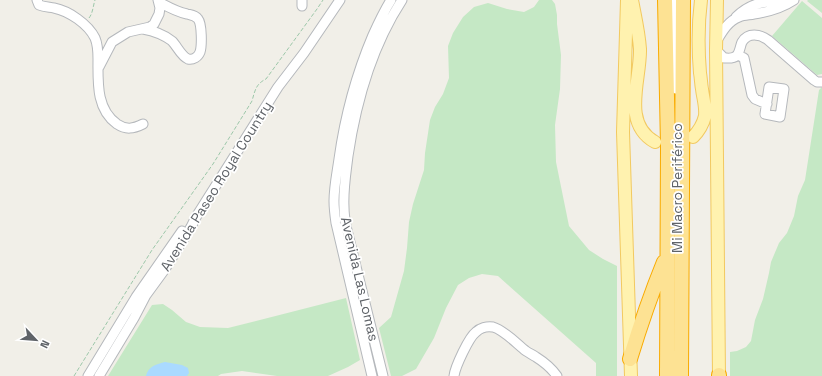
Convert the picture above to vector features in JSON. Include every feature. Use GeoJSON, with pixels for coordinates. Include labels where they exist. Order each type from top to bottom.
{"type":"FeatureCollection","features":[{"type":"Feature","properties":{"kind":"highway"},"geometry":{"type":"LineString","coordinates":[[665,0],[668,146],[667,376]]}},
{"type":"Feature","properties":{"kind":"highway"},"geometry":{"type":"LineString","coordinates":[[681,376],[683,0]]}},
{"type":"Feature","properties":{"kind":"highway"},"geometry":{"type":"LineString","coordinates":[[630,359],[648,302],[667,255]]}},
{"type":"Feature","properties":{"kind":"main road"},"geometry":{"type":"LineString","coordinates":[[627,0],[623,132],[631,376]]}},
{"type":"Feature","properties":{"kind":"main road"},"geometry":{"type":"LineString","coordinates":[[632,0],[640,50],[636,88],[636,117],[646,135],[655,142]]}},
{"type":"Feature","properties":{"kind":"main road"},"geometry":{"type":"LineString","coordinates":[[693,137],[699,131],[705,116],[699,61],[701,0]]}},
{"type":"Feature","properties":{"kind":"main road"},"geometry":{"type":"LineString","coordinates":[[717,0],[716,46],[719,376]]}},
{"type":"Feature","properties":{"kind":"street","name":"Avenida Paseo Royal Country"},"geometry":{"type":"LineString","coordinates":[[94,375],[136,297],[186,226],[196,217],[278,87],[304,53],[340,0]]}},
{"type":"Feature","properties":{"kind":"street","name":"Avenida Las Lomas"},"geometry":{"type":"LineString","coordinates":[[372,376],[336,223],[334,201],[341,139],[357,77],[372,37],[391,0]]}},
{"type":"Feature","properties":{"kind":"street","name":"Avenida Las Lomas"},"geometry":{"type":"LineString","coordinates":[[383,376],[346,226],[344,206],[345,178],[356,112],[366,80],[386,29],[402,0]]}},
{"type":"Feature","properties":{"kind":"street","name":"Mi Macro Periférico"},"geometry":{"type":"LineString","coordinates":[[671,0],[672,376]]}},
{"type":"Feature","properties":{"kind":"street","name":"Mi Macro Periférico"},"geometry":{"type":"LineString","coordinates":[[676,0],[677,376]]}},
{"type":"Feature","properties":{"kind":"street"},"geometry":{"type":"LineString","coordinates":[[144,29],[156,32],[172,41],[183,56],[192,59],[196,58],[200,52],[202,32],[198,18],[174,10],[159,1]]}},
{"type":"Feature","properties":{"kind":"street"},"geometry":{"type":"LineString","coordinates":[[98,70],[112,42],[128,32],[150,28],[154,24],[160,14],[159,1]]}},
{"type":"Feature","properties":{"kind":"street"},"geometry":{"type":"LineString","coordinates":[[733,20],[738,17],[771,11],[792,2]]}},
{"type":"Feature","properties":{"kind":"street"},"geometry":{"type":"LineString","coordinates":[[792,2],[754,3],[743,10],[727,26],[716,46],[724,58],[736,57],[742,41],[754,35],[759,35],[764,37],[814,80],[817,82],[822,82]]}},
{"type":"Feature","properties":{"kind":"street"},"geometry":{"type":"LineString","coordinates":[[31,10],[38,3],[45,8],[54,8],[65,12],[85,25],[95,38],[101,42],[112,42]]}},
{"type":"Feature","properties":{"kind":"street"},"geometry":{"type":"LineString","coordinates":[[95,38],[98,50],[98,89],[101,102],[106,113],[113,121],[128,128],[135,128],[143,124]]}},
{"type":"Feature","properties":{"kind":"street"},"geometry":{"type":"LineString","coordinates":[[738,55],[744,58],[752,95],[755,99],[767,104]]}},
{"type":"Feature","properties":{"kind":"street"},"geometry":{"type":"LineString","coordinates":[[454,376],[470,339],[475,332],[488,326],[502,332],[528,352],[536,356],[557,376]]}},
{"type":"Feature","properties":{"kind":"path"},"geometry":{"type":"LineString","coordinates":[[85,25],[92,14],[92,7],[95,0]]}},
{"type":"Feature","properties":{"kind":"path"},"geometry":{"type":"LineString","coordinates":[[74,376],[152,250],[213,164],[252,101],[259,83],[266,79],[323,0]]}},
{"type":"Feature","properties":{"kind":"green space"},"geometry":{"type":"Polygon","coordinates":[[[539,0],[552,0],[555,4],[557,15],[561,55],[560,89],[555,125],[556,162],[569,226],[589,250],[617,266],[617,376],[596,376],[596,363],[498,276],[482,274],[469,278],[458,285],[446,308],[434,338],[416,369],[402,376],[391,376],[379,328],[391,317],[404,271],[409,222],[424,170],[430,120],[449,78],[448,46],[453,33],[463,17],[474,7],[488,3],[507,9],[524,12],[534,7],[539,0]]]}},
{"type":"Feature","properties":{"kind":"green space"},"geometry":{"type":"Polygon","coordinates":[[[822,0],[822,13],[807,1],[822,0]]]}},
{"type":"Feature","properties":{"kind":"green space"},"geometry":{"type":"Polygon","coordinates":[[[802,1],[822,18],[822,74],[817,75],[772,36],[802,1]]]}},
{"type":"Feature","properties":{"kind":"green space"},"geometry":{"type":"Polygon","coordinates":[[[822,87],[822,376],[730,376],[730,352],[746,347],[751,341],[755,320],[763,299],[771,262],[779,243],[787,233],[794,216],[798,196],[805,180],[819,90],[822,87]]]}},
{"type":"Feature","properties":{"kind":"green space"},"geometry":{"type":"Polygon","coordinates":[[[346,298],[360,360],[328,376],[277,376],[242,371],[221,374],[218,376],[108,376],[152,305],[163,304],[186,322],[200,327],[228,328],[346,298]]]}},
{"type":"Feature","properties":{"kind":"water"},"geometry":{"type":"Polygon","coordinates":[[[165,362],[182,365],[188,368],[189,373],[187,376],[146,376],[151,368],[165,362]]]}}]}
